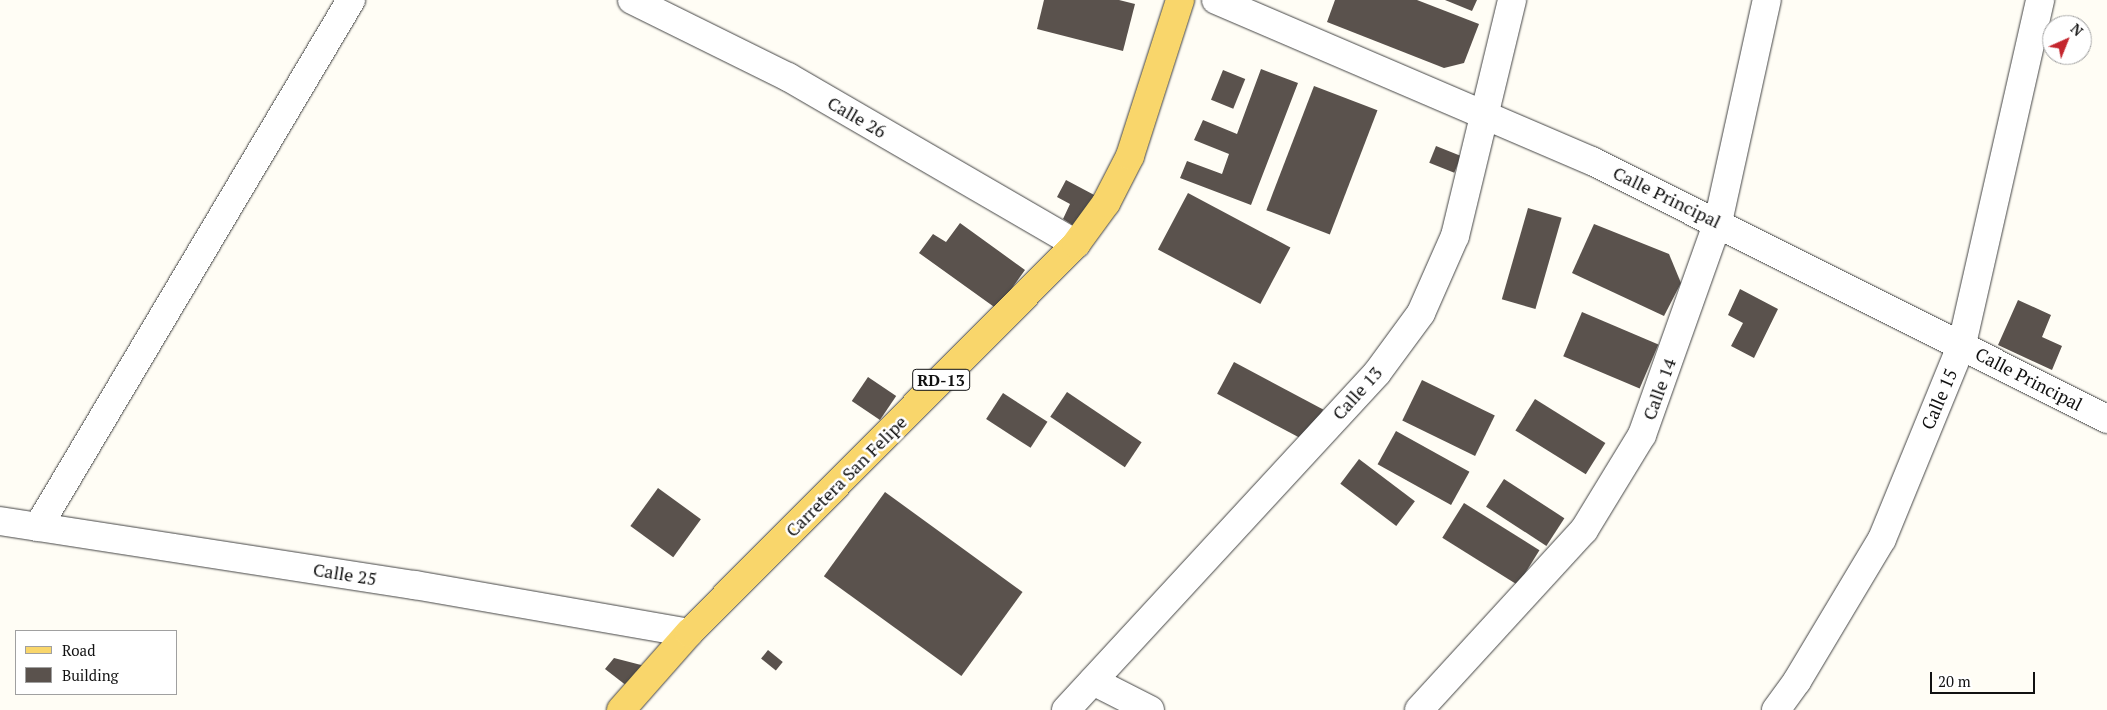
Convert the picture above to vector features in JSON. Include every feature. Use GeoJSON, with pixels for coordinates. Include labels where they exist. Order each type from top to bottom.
{"type":"FeatureCollection","features":[{"type":"Feature","properties":{"kind":"main road","name":"Carretera San Felipe"},"geometry":{"type":"LineString","coordinates":[[621,710],[689,633],[1076,244],[1106,203],[1130,156],[1180,0]]}},
{"type":"Feature","properties":{"kind":"street"},"geometry":{"type":"LineString","coordinates":[[38,527],[351,0]]}},
{"type":"Feature","properties":{"kind":"street","name":"Calle 26"},"geometry":{"type":"LineString","coordinates":[[632,0],[788,77],[1076,244]]}},
{"type":"Feature","properties":{"kind":"street","name":"Calle Principal"},"geometry":{"type":"LineString","coordinates":[[1216,0],[1487,113],[1718,222],[2107,419]]}},
{"type":"Feature","properties":{"kind":"street","name":"Calle 13"},"geometry":{"type":"LineString","coordinates":[[1066,710],[1377,373],[1422,313],[1455,236],[1487,113],[1512,0]]}},
{"type":"Feature","properties":{"kind":"street","name":"Calle 14"},"geometry":{"type":"LineString","coordinates":[[1419,710],[1584,530],[1637,443],[1718,222],[1767,0]]}},
{"type":"Feature","properties":{"kind":"street","name":"Calle 15"},"geometry":{"type":"LineString","coordinates":[[1776,710],[1797,680],[1882,539],[1962,344],[2040,0]]}},
{"type":"Feature","properties":{"kind":"street","name":"Calle 25"},"geometry":{"type":"LineString","coordinates":[[0,521],[415,585],[689,633]]}},
{"type":"Feature","properties":{"kind":"street"},"geometry":{"type":"LineString","coordinates":[[1093,681],[1150,710]]}},
{"type":"Feature","properties":{"kind":"building"},"geometry":{"type":"Polygon","coordinates":[[[1044,0],[1119,0],[1135,4],[1123,51],[1037,29],[1044,0]]]}},
{"type":"Feature","properties":{"kind":"building"},"geometry":{"type":"Polygon","coordinates":[[[1335,0],[1417,0],[1479,24],[1464,63],[1444,68],[1327,22],[1335,0]]]}},
{"type":"Feature","properties":{"kind":"building"},"geometry":{"type":"Polygon","coordinates":[[[1445,0],[1477,0],[1472,11],[1445,0]]]}},
{"type":"Feature","properties":{"kind":"building"},"geometry":{"type":"Polygon","coordinates":[[[1261,69],[1298,83],[1251,205],[1180,178],[1187,161],[1222,174],[1229,154],[1194,140],[1203,120],[1237,134],[1261,69]]]}},
{"type":"Feature","properties":{"kind":"building"},"geometry":{"type":"Polygon","coordinates":[[[1223,70],[1245,79],[1233,109],[1211,100],[1223,70]]]}},
{"type":"Feature","properties":{"kind":"building"},"geometry":{"type":"Polygon","coordinates":[[[1314,86],[1377,110],[1330,235],[1266,210],[1314,86]]]}},
{"type":"Feature","properties":{"kind":"building"},"geometry":{"type":"Polygon","coordinates":[[[1436,146],[1461,156],[1454,173],[1429,163],[1436,146]]]}},
{"type":"Feature","properties":{"kind":"building"},"geometry":{"type":"Polygon","coordinates":[[[1066,180],[1098,197],[1079,229],[1063,219],[1070,204],[1057,197],[1066,180]]]}},
{"type":"Feature","properties":{"kind":"building"},"geometry":{"type":"Polygon","coordinates":[[[1188,193],[1290,247],[1260,304],[1158,250],[1188,193]]]}},
{"type":"Feature","properties":{"kind":"building"},"geometry":{"type":"Polygon","coordinates":[[[1528,208],[1562,218],[1535,309],[1502,299],[1528,208]]]}},
{"type":"Feature","properties":{"kind":"building"},"geometry":{"type":"Polygon","coordinates":[[[960,223],[1025,270],[997,309],[919,253],[933,234],[946,242],[960,223]]]}},
{"type":"Feature","properties":{"kind":"building"},"geometry":{"type":"Polygon","coordinates":[[[1594,224],[1669,254],[1681,283],[1664,316],[1572,273],[1594,224]]]}},
{"type":"Feature","properties":{"kind":"building"},"geometry":{"type":"Polygon","coordinates":[[[1740,289],[1778,309],[1754,358],[1731,346],[1743,323],[1728,315],[1740,289]]]}},
{"type":"Feature","properties":{"kind":"building"},"geometry":{"type":"Polygon","coordinates":[[[2018,300],[2051,315],[2042,337],[2062,346],[2052,370],[1998,345],[2018,300]]]}},
{"type":"Feature","properties":{"kind":"building"},"geometry":{"type":"Polygon","coordinates":[[[1582,312],[1658,344],[1640,389],[1563,356],[1582,312]]]}},
{"type":"Feature","properties":{"kind":"building"},"geometry":{"type":"Polygon","coordinates":[[[1234,362],[1323,409],[1306,441],[1217,394],[1234,362]]]}},
{"type":"Feature","properties":{"kind":"building"},"geometry":{"type":"Polygon","coordinates":[[[868,377],[896,396],[880,420],[852,401],[868,377]]]}},
{"type":"Feature","properties":{"kind":"building"},"geometry":{"type":"Polygon","coordinates":[[[1422,380],[1495,416],[1475,456],[1402,420],[1422,380]]]}},
{"type":"Feature","properties":{"kind":"building"},"geometry":{"type":"Polygon","coordinates":[[[1067,392],[1142,442],[1125,467],[1050,417],[1067,392]]]}},
{"type":"Feature","properties":{"kind":"building"},"geometry":{"type":"Polygon","coordinates":[[[1003,393],[1047,422],[1031,448],[986,419],[1003,393]]]}},
{"type":"Feature","properties":{"kind":"building"},"geometry":{"type":"Polygon","coordinates":[[[1535,399],[1605,443],[1586,474],[1515,430],[1535,399]]]}},
{"type":"Feature","properties":{"kind":"building"},"geometry":{"type":"Polygon","coordinates":[[[1396,431],[1469,472],[1451,505],[1378,464],[1396,431]]]}},
{"type":"Feature","properties":{"kind":"building"},"geometry":{"type":"Polygon","coordinates":[[[1359,459],[1415,501],[1396,526],[1340,484],[1359,459]]]}},
{"type":"Feature","properties":{"kind":"building"},"geometry":{"type":"Polygon","coordinates":[[[1504,479],[1564,518],[1546,546],[1486,507],[1504,479]]]}},
{"type":"Feature","properties":{"kind":"building"},"geometry":{"type":"Polygon","coordinates":[[[658,488],[701,519],[673,557],[630,526],[658,488]]]}},
{"type":"Feature","properties":{"kind":"building"},"geometry":{"type":"Polygon","coordinates":[[[885,492],[1023,592],[961,676],[824,576],[885,492]]]}},
{"type":"Feature","properties":{"kind":"building"},"geometry":{"type":"Polygon","coordinates":[[[1464,503],[1539,550],[1518,585],[1442,538],[1464,503]]]}},
{"type":"Feature","properties":{"kind":"building"},"geometry":{"type":"Polygon","coordinates":[[[768,650],[783,662],[776,671],[761,659],[768,650]]]}},
{"type":"Feature","properties":{"kind":"building"},"geometry":{"type":"Polygon","coordinates":[[[614,658],[645,666],[636,693],[605,669],[614,658]]]}}]}
